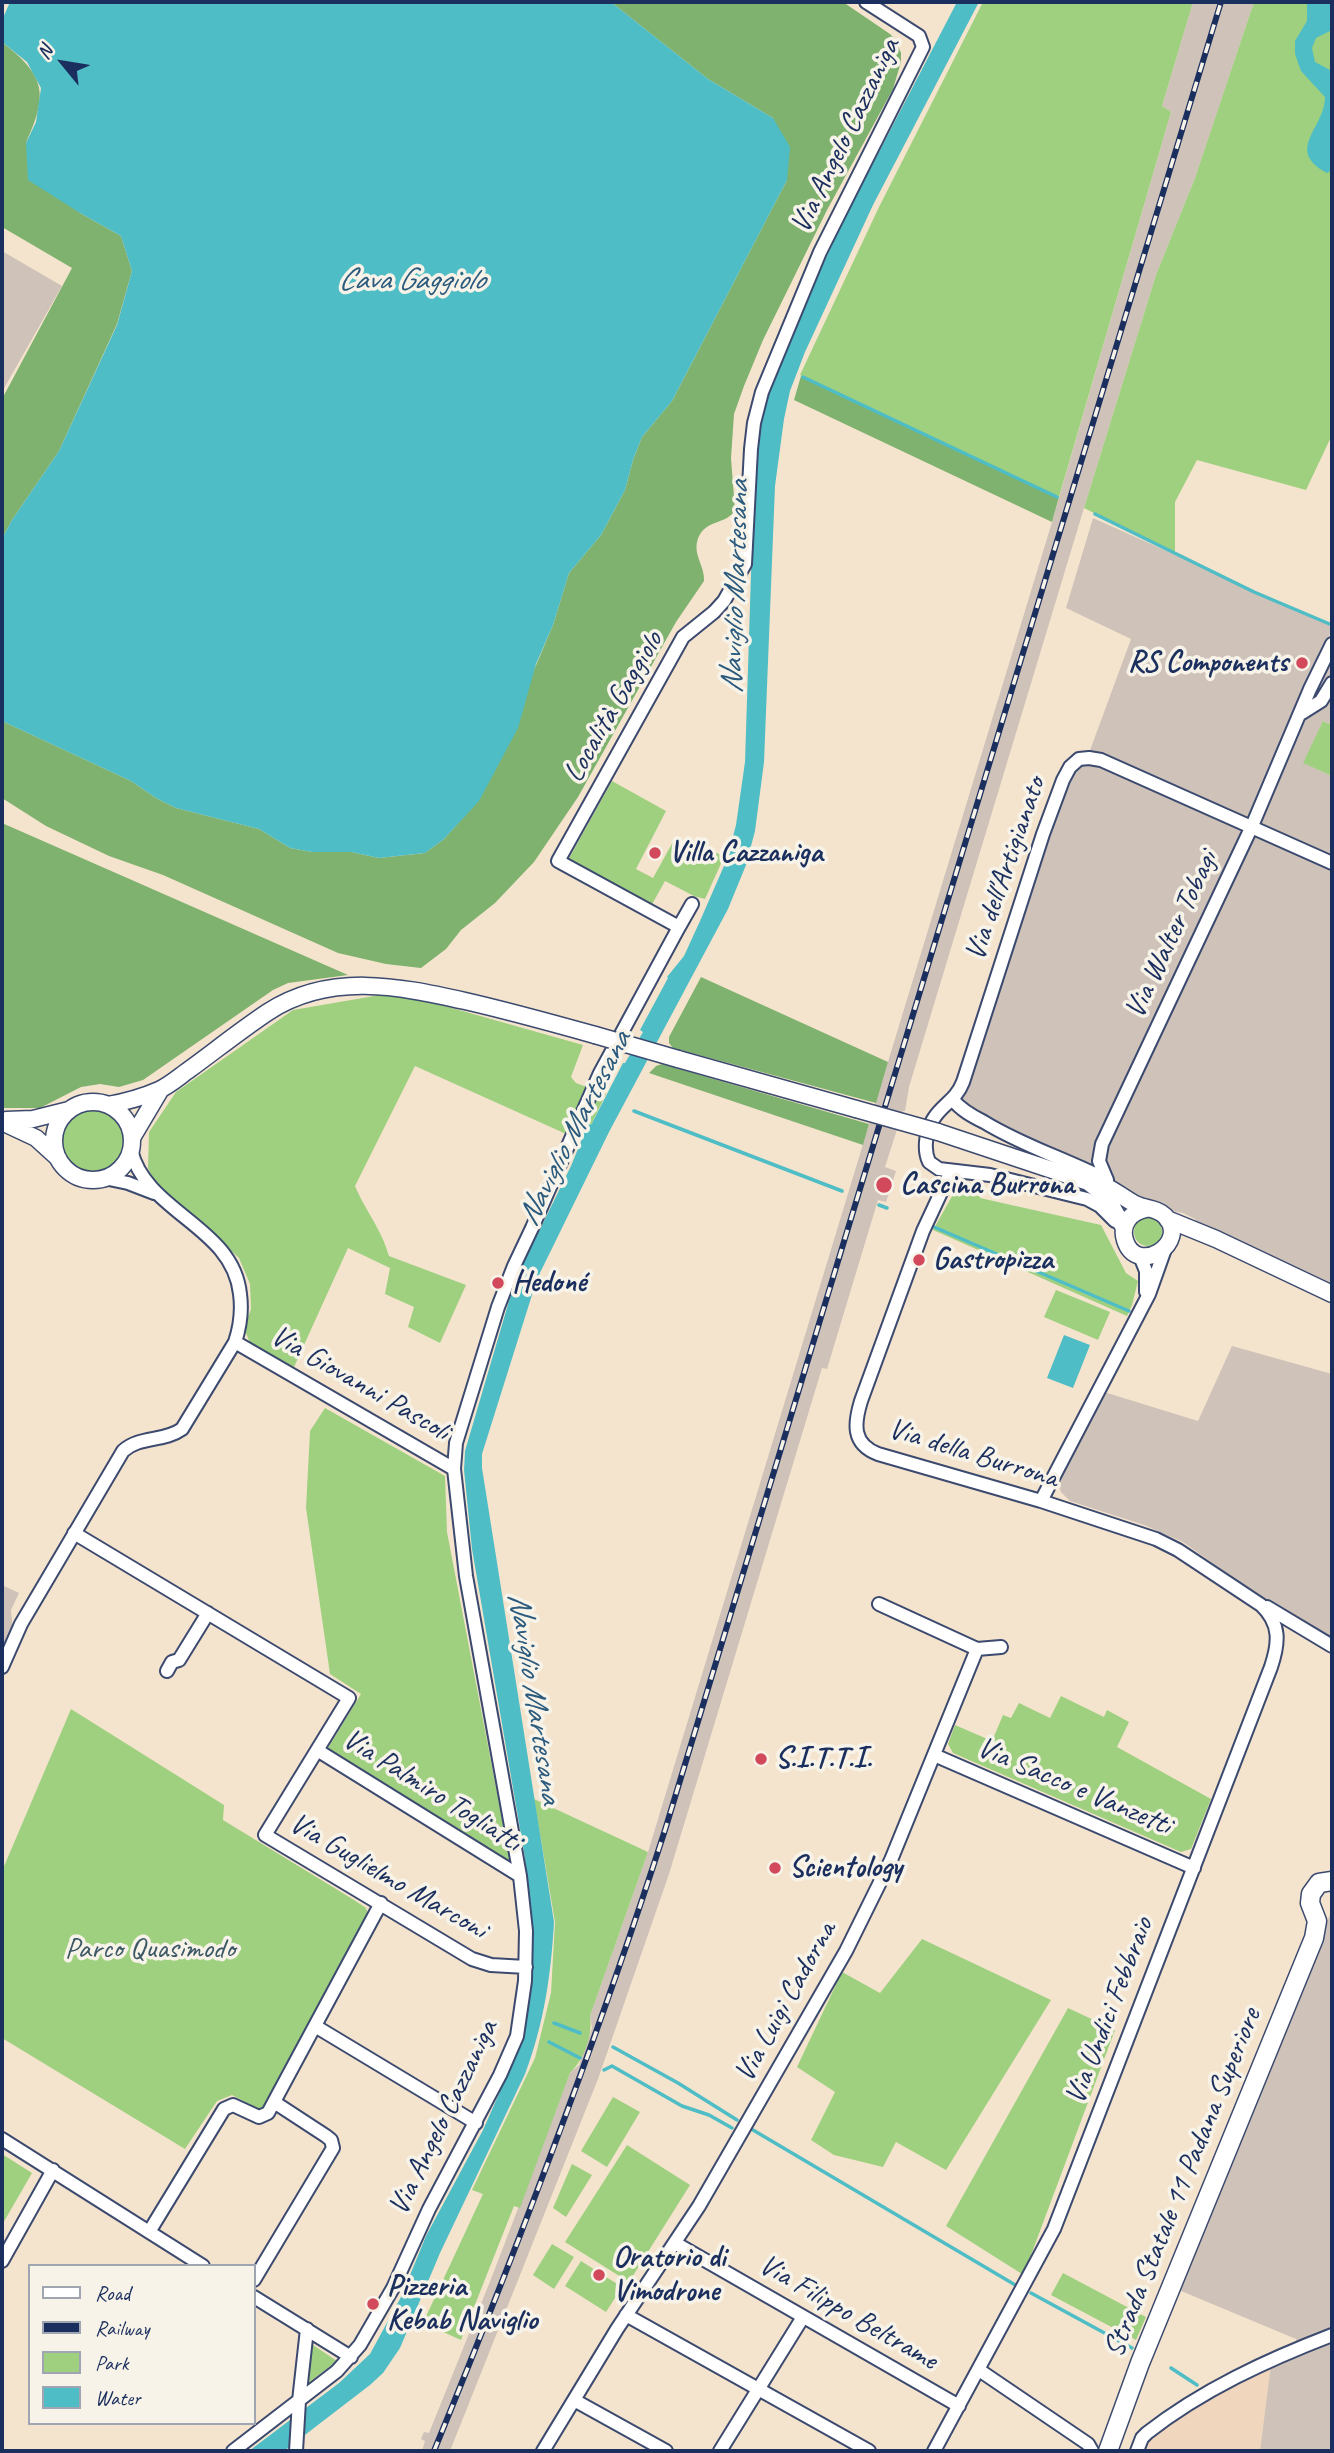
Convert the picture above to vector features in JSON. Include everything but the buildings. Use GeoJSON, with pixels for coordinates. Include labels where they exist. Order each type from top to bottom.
{"type":"FeatureCollection","features":[{"type":"Feature","properties":{"kind":"main road","name":"Strada Statale 11 Padana Superiore"},"geometry":{"type":"LineString","coordinates":[[1108,2451],[1136,2374],[1314,1938],[1324,1924],[1326,1918],[1310,1903],[1312,1891],[1320,1883],[1331,1880]]}},
{"type":"Feature","properties":{"kind":"street","name":"Via Angelo Cazzaniga"},"geometry":{"type":"LineString","coordinates":[[792,319],[820,252],[923,47],[919,36],[866,2]]}},
{"type":"Feature","properties":{"kind":"street","name":"Località Gaggiolo"},"geometry":{"type":"LineString","coordinates":[[679,928],[558,860],[683,637],[724,601],[745,564],[754,423],[762,392],[792,319]]}},
{"type":"Feature","properties":{"kind":"street","name":"Via Walter Tobagi"},"geometry":{"type":"LineString","coordinates":[[1107,1180],[1099,1161],[1102,1144],[1252,826],[1332,644]]}},
{"type":"Feature","properties":{"kind":"street","name":"Via Walter Tobagi"},"geometry":{"type":"LineString","coordinates":[[1301,713],[1319,703],[1332,683]]}},
{"type":"Feature","properties":{"kind":"street","name":"Via dell'Artigianato"},"geometry":{"type":"LineString","coordinates":[[951,1171],[931,1164],[925,1147],[934,1118],[953,1100],[965,1078],[1048,817],[1064,776],[1074,762],[1086,758],[1101,760],[1332,863]]}},
{"type":"Feature","properties":{"kind":"street"},"geometry":{"type":"LineString","coordinates":[[679,928],[692,904]]}},
{"type":"Feature","properties":{"kind":"street","name":"Via Angelo Cazzaniga"},"geometry":{"type":"LineString","coordinates":[[233,2451],[299,2402],[351,2357],[360,2345],[389,2295],[429,2209],[503,2070],[517,2036],[526,1967],[526,1931],[520,1876],[466,1576],[454,1468],[458,1433],[509,1278],[609,1055],[679,928]]}},
{"type":"Feature","properties":{"kind":"street"},"geometry":{"type":"LineString","coordinates":[[108,1105],[161,1089],[286,1002],[308,994],[345,987],[374,985],[408,988],[514,1012],[938,1132],[1105,1185],[1146,1209],[1158,1211],[1167,1219],[1332,1294]]}},
{"type":"Feature","properties":{"kind":"street"},"geometry":{"type":"LineString","coordinates":[[2,1121],[36,1138],[73,1174],[93,1180],[104,1178],[121,1168],[161,1089]]}},
{"type":"Feature","properties":{"kind":"street"},"geometry":{"type":"LineString","coordinates":[[953,1100],[962,1110],[1006,1136],[1076,1164],[1107,1180],[1121,1194]]}},
{"type":"Feature","properties":{"kind":"street"},"geometry":{"type":"LineString","coordinates":[[2,1121],[28,1120],[69,1110],[82,1103],[95,1102],[108,1105],[125,1118],[138,1168],[159,1196],[219,1247],[232,1266],[239,1283],[241,1301],[239,1326],[234,1342]]}},
{"type":"Feature","properties":{"kind":"street"},"geometry":{"type":"LineString","coordinates":[[58,1158],[54,1146],[55,1132],[60,1120],[69,1110]]}},
{"type":"Feature","properties":{"kind":"street"},"geometry":{"type":"LineString","coordinates":[[951,1171],[990,1175],[1092,1201],[1110,1214],[1124,1232]]}},
{"type":"Feature","properties":{"kind":"street","name":"Via della Burrona"},"geometry":{"type":"LineString","coordinates":[[951,1171],[933,1207],[898,1295],[859,1408],[855,1427],[860,1441],[867,1449],[878,1454],[1041,1502],[1168,1544],[1332,1646]]}},
{"type":"Feature","properties":{"kind":"street"},"geometry":{"type":"LineString","coordinates":[[104,1178],[134,1185],[159,1196]]}},
{"type":"Feature","properties":{"kind":"street"},"geometry":{"type":"LineString","coordinates":[[1082,1179],[1097,1187],[1106,1196],[1124,1232],[1128,1247],[1140,1256],[1148,1282],[1143,1306]]}},
{"type":"Feature","properties":{"kind":"street"},"geometry":{"type":"LineString","coordinates":[[1124,1232],[1131,1215],[1146,1209]]}},
{"type":"Feature","properties":{"kind":"street"},"geometry":{"type":"LineString","coordinates":[[1041,1502],[1156,1277],[1171,1234],[1167,1219]]}},
{"type":"Feature","properties":{"kind":"street"},"geometry":{"type":"LineString","coordinates":[[1140,1256],[1155,1255],[1166,1247],[1192,1237],[1208,1236]]}},
{"type":"Feature","properties":{"kind":"street","name":"Via Giovanni Pascoli"},"geometry":{"type":"LineString","coordinates":[[2,1667],[19,1629],[125,1448],[174,1434],[185,1426],[234,1342],[454,1468]]}},
{"type":"Feature","properties":{"kind":"street"},"geometry":{"type":"LineString","coordinates":[[74,1533],[349,1698],[317,1750]]}},
{"type":"Feature","properties":{"kind":"street","name":"Via della Burrona"},"geometry":{"type":"LineString","coordinates":[[1257,1601],[1272,1618],[1278,1642]]}},
{"type":"Feature","properties":{"kind":"street"},"geometry":{"type":"LineString","coordinates":[[879,1604],[977,1649],[1001,1647]]}},
{"type":"Feature","properties":{"kind":"street"},"geometry":{"type":"LineString","coordinates":[[167,1671],[172,1662],[180,1660],[208,1613]]}},
{"type":"Feature","properties":{"kind":"street"},"geometry":{"type":"LineString","coordinates":[[1278,1642],[1290,1631],[1304,1630]]}},
{"type":"Feature","properties":{"kind":"street","name":"Via Undici Febbraio"},"geometry":{"type":"LineString","coordinates":[[934,2451],[1054,2229],[1278,1642]]}},
{"type":"Feature","properties":{"kind":"street","name":"Via Luigi Cadorna"},"geometry":{"type":"LineString","coordinates":[[543,2451],[746,2127],[846,1951],[891,1860],[977,1649]]}},
{"type":"Feature","properties":{"kind":"street","name":"Via Palmiro Togliatti"},"geometry":{"type":"LineString","coordinates":[[317,1750],[520,1876]]}},
{"type":"Feature","properties":{"kind":"street","name":"Via Guglielmo Marconi"},"geometry":{"type":"LineString","coordinates":[[317,1750],[265,1835],[475,1960],[495,1966],[526,1967]]}},
{"type":"Feature","properties":{"kind":"street","name":"Via Sacco e Vanzetti"},"geometry":{"type":"LineString","coordinates":[[934,1755],[1194,1868]]}},
{"type":"Feature","properties":{"kind":"street"},"geometry":{"type":"LineString","coordinates":[[149,2232],[224,2109],[233,2105],[262,2117],[268,2113],[381,1903]]}},
{"type":"Feature","properties":{"kind":"street"},"geometry":{"type":"LineString","coordinates":[[315,2026],[475,2123]]}},
{"type":"Feature","properties":{"kind":"street"},"geometry":{"type":"LineString","coordinates":[[256,2277],[333,2148],[331,2140],[326,2136],[274,2102]]}},
{"type":"Feature","properties":{"kind":"street"},"geometry":{"type":"LineString","coordinates":[[2,2139],[201,2264]]}},
{"type":"Feature","properties":{"kind":"street"},"geometry":{"type":"LineString","coordinates":[[2,2261],[53,2170]]}},
{"type":"Feature","properties":{"kind":"street","name":"Via Filippo Beltrame"},"geometry":{"type":"LineString","coordinates":[[675,2243],[958,2406]]}},
{"type":"Feature","properties":{"kind":"street"},"geometry":{"type":"LineString","coordinates":[[256,2298],[351,2357]]}},
{"type":"Feature","properties":{"kind":"street"},"geometry":{"type":"LineString","coordinates":[[626,2315],[869,2451]]}},
{"type":"Feature","properties":{"kind":"street"},"geometry":{"type":"LineString","coordinates":[[720,2451],[803,2317]]}},
{"type":"Feature","properties":{"kind":"street"},"geometry":{"type":"LineString","coordinates":[[296,2450],[307,2329]]}},
{"type":"Feature","properties":{"kind":"street"},"geometry":{"type":"LineString","coordinates":[[1137,2451],[1147,2433],[1221,2385],[1332,2335]]}},
{"type":"Feature","properties":{"kind":"street"},"geometry":{"type":"LineString","coordinates":[[979,2370],[1088,2444],[1092,2451]]}},
{"type":"Feature","properties":{"kind":"street"},"geometry":{"type":"LineString","coordinates":[[574,2400],[666,2451]]}},
{"type":"Feature","properties":{"kind":"shaded area"},"geometry":{"type":"Polygon","coordinates":[[[1193,2],[1254,2],[1195,178],[1156,275],[1084,508],[909,1087],[905,1111],[885,1167],[896,1171],[886,1202],[878,1200],[827,1369],[822,1368],[669,1874],[598,2079],[450,2451],[422,2451],[425,2441],[421,2439],[424,2432],[429,2433],[570,2073],[579,2065],[592,2028],[590,2016],[648,1852],[1052,522],[1171,112],[1162,106],[1193,2]]]}},
{"type":"Feature","properties":{"kind":"shaded area"},"geometry":{"type":"Polygon","coordinates":[[[2,251],[62,286],[2,392],[2,251]]]}},
{"type":"Feature","properties":{"kind":"shaded area"},"geometry":{"type":"Polygon","coordinates":[[[1093,518],[1332,625],[1329,636],[1332,638],[1332,717],[1329,724],[1323,721],[1304,763],[1332,776],[1332,1286],[1200,1226],[1195,1219],[1183,1213],[1146,1206],[962,1113],[956,1086],[1059,775],[1089,753],[1131,639],[1066,608],[1093,518]]]}},
{"type":"Feature","properties":{"kind":"shaded area"},"geometry":{"type":"Polygon","coordinates":[[[1232,1346],[1332,1374],[1332,1641],[1268,1603],[1183,1542],[1144,1525],[1070,1501],[1061,1492],[1057,1481],[1104,1392],[1198,1421],[1232,1346]]]}},
{"type":"Feature","properties":{"kind":"shaded area"},"geometry":{"type":"Polygon","coordinates":[[[2,1585],[19,1593],[11,1610],[13,1632],[2,1660],[2,1585]]]}},
{"type":"Feature","properties":{"kind":"shaded area"},"geometry":{"type":"Polygon","coordinates":[[[1332,1910],[1332,2451],[1260,2451],[1271,2364],[1301,2350],[1296,2339],[1174,2288],[1332,1910]]]}},
{"type":"Feature","properties":{"kind":"shaded area"},"geometry":{"type":"Polygon","coordinates":[[[1271,2364],[1260,2451],[1139,2451],[1143,2439],[1198,2400],[1271,2364]]]}},
{"type":"Feature","properties":{"kind":"green space"},"geometry":{"type":"Polygon","coordinates":[[[611,2],[843,2],[895,39],[901,53],[901,62],[893,89],[827,210],[763,340],[744,386],[734,414],[731,458],[735,510],[700,534],[696,547],[704,581],[676,622],[578,797],[534,862],[495,903],[461,930],[446,949],[421,968],[386,964],[338,953],[163,875],[109,856],[46,826],[2,798],[2,721],[131,781],[176,808],[259,829],[290,848],[312,852],[351,852],[379,858],[425,853],[444,839],[479,800],[553,625],[569,573],[601,535],[625,490],[642,437],[672,401],[787,180],[773,118],[708,79],[611,2]]]}},
{"type":"Feature","properties":{"kind":"green space"},"geometry":{"type":"Polygon","coordinates":[[[983,2],[1193,2],[1162,106],[1171,112],[1059,497],[800,375],[879,207],[983,2]]]}},
{"type":"Feature","properties":{"kind":"green space"},"geometry":{"type":"Polygon","coordinates":[[[1254,2],[1332,2],[1332,435],[1306,490],[1197,460],[1175,502],[1175,554],[1084,508],[1156,275],[1195,178],[1254,2]]]}},
{"type":"Feature","properties":{"kind":"green space"},"geometry":{"type":"Polygon","coordinates":[[[2,42],[27,65],[39,86],[38,110],[26,143],[80,213],[121,236],[132,271],[117,324],[59,451],[2,539],[2,399],[72,268],[2,227],[2,42]]]}},
{"type":"Feature","properties":{"kind":"green space"},"geometry":{"type":"Polygon","coordinates":[[[801,376],[1059,497],[1052,522],[794,400],[801,376]]]}},
{"type":"Feature","properties":{"kind":"green space"},"geometry":{"type":"Polygon","coordinates":[[[1332,717],[1332,776],[1303,763],[1323,721],[1329,724],[1332,717]]]}},
{"type":"Feature","properties":{"kind":"green space"},"geometry":{"type":"Polygon","coordinates":[[[612,781],[666,811],[636,869],[653,878],[674,840],[705,857],[710,849],[724,857],[705,899],[665,881],[650,908],[567,862],[612,781]]]}},
{"type":"Feature","properties":{"kind":"green space"},"geometry":{"type":"Polygon","coordinates":[[[2,823],[348,975],[288,983],[273,990],[143,1080],[119,1087],[100,1084],[81,1087],[40,1108],[2,1108],[2,823]]]}},
{"type":"Feature","properties":{"kind":"green space"},"geometry":{"type":"Polygon","coordinates":[[[701,977],[888,1062],[876,1103],[673,1048],[669,1037],[701,977]]]}},
{"type":"Feature","properties":{"kind":"green space"},"geometry":{"type":"Polygon","coordinates":[[[380,995],[413,997],[583,1045],[571,1077],[576,1083],[606,1094],[584,1137],[575,1138],[415,1066],[355,1186],[389,1256],[466,1285],[440,1343],[408,1327],[414,1307],[385,1294],[390,1268],[348,1248],[294,1367],[250,1343],[244,1328],[251,1309],[250,1284],[239,1258],[153,1180],[148,1168],[149,1132],[176,1092],[293,1010],[380,995]]]}},
{"type":"Feature","properties":{"kind":"green space"},"geometry":{"type":"Polygon","coordinates":[[[662,1064],[869,1124],[863,1145],[649,1073],[662,1064]]]}},
{"type":"Feature","properties":{"kind":"green space"},"geometry":{"type":"Polygon","coordinates":[[[93,1108],[106,1111],[116,1118],[123,1128],[126,1141],[123,1154],[116,1164],[106,1171],[93,1174],[80,1171],[70,1164],[63,1154],[60,1141],[63,1128],[70,1118],[80,1111],[93,1108]]]}},
{"type":"Feature","properties":{"kind":"green space"},"geometry":{"type":"Polygon","coordinates":[[[978,1183],[980,1198],[1101,1225],[1126,1273],[1138,1281],[1127,1316],[933,1230],[955,1191],[966,1184],[978,1183]]]}},
{"type":"Feature","properties":{"kind":"green space"},"geometry":{"type":"Polygon","coordinates":[[[1148,1218],[1158,1222],[1162,1232],[1158,1242],[1148,1246],[1138,1242],[1134,1232],[1138,1222],[1148,1218]]]}},
{"type":"Feature","properties":{"kind":"green space"},"geometry":{"type":"Polygon","coordinates":[[[1056,1290],[1110,1312],[1098,1340],[1044,1317],[1056,1290]]]}},
{"type":"Feature","properties":{"kind":"green space"},"geometry":{"type":"Polygon","coordinates":[[[325,1408],[445,1476],[447,1532],[510,1861],[328,1748],[361,1694],[330,1674],[306,1508],[310,1431],[325,1408]]]}},
{"type":"Feature","properties":{"kind":"green space"},"geometry":{"type":"Polygon","coordinates":[[[1061,1696],[1104,1717],[1107,1710],[1129,1722],[1117,1747],[1211,1799],[1191,1849],[1181,1852],[953,1753],[948,1744],[955,1725],[992,1741],[1003,1715],[1011,1718],[1019,1703],[1050,1718],[1061,1696]]]}},
{"type":"Feature","properties":{"kind":"green space","name":"Parco Quasimodo"},"geometry":{"type":"Polygon","coordinates":[[[71,1709],[224,1805],[223,1820],[354,1900],[366,1908],[368,1914],[264,2106],[259,2109],[232,2095],[217,2101],[185,2149],[2,2038],[2,1871],[71,1709]]]}},
{"type":"Feature","properties":{"kind":"green space"},"geometry":{"type":"Polygon","coordinates":[[[534,1799],[648,1852],[590,2016],[586,2047],[570,2073],[520,2208],[514,2206],[461,2340],[423,2323],[483,2194],[472,2190],[535,2058],[551,1993],[555,1922],[534,1799]]]}},
{"type":"Feature","properties":{"kind":"green space"},"geometry":{"type":"Polygon","coordinates":[[[922,1939],[1051,2000],[946,2170],[896,2142],[883,2167],[834,2155],[811,2140],[835,2092],[797,2067],[842,1972],[880,1993],[922,1939]]]}},
{"type":"Feature","properties":{"kind":"green space"},"geometry":{"type":"Polygon","coordinates":[[[1068,2008],[1115,2030],[1022,2274],[946,2226],[1068,2008]]]}},
{"type":"Feature","properties":{"kind":"green space"},"geometry":{"type":"Polygon","coordinates":[[[613,2097],[640,2112],[607,2167],[581,2151],[613,2097]]]}},
{"type":"Feature","properties":{"kind":"green space"},"geometry":{"type":"Polygon","coordinates":[[[627,2145],[690,2185],[629,2282],[565,2242],[627,2145]]]}},
{"type":"Feature","properties":{"kind":"green space"},"geometry":{"type":"Polygon","coordinates":[[[2,2154],[32,2173],[2,2225],[2,2154]]]}},
{"type":"Feature","properties":{"kind":"green space"},"geometry":{"type":"Polygon","coordinates":[[[572,2164],[592,2175],[566,2217],[553,2208],[572,2164]]]}},
{"type":"Feature","properties":{"kind":"green space"},"geometry":{"type":"Polygon","coordinates":[[[552,2244],[574,2257],[554,2289],[533,2275],[552,2244]]]}},
{"type":"Feature","properties":{"kind":"green space"},"geometry":{"type":"Polygon","coordinates":[[[581,2261],[622,2287],[606,2312],[565,2286],[581,2261]]]}},
{"type":"Feature","properties":{"kind":"green space"},"geometry":{"type":"Polygon","coordinates":[[[1063,2273],[1146,2317],[1136,2340],[1051,2295],[1063,2273]]]}},
{"type":"Feature","properties":{"kind":"green space"},"geometry":{"type":"Polygon","coordinates":[[[313,2345],[337,2361],[308,2383],[313,2345]]]}},
{"type":"Feature","properties":{"kind":"water","name":"Cava Gaggiolo"},"geometry":{"type":"Polygon","coordinates":[[[10,2],[611,2],[708,79],[773,118],[790,147],[787,180],[672,401],[642,437],[625,490],[601,535],[569,573],[553,625],[536,664],[518,728],[479,801],[444,839],[425,853],[379,858],[351,852],[312,852],[290,848],[259,829],[176,808],[131,781],[2,721],[2,539],[59,451],[117,325],[132,271],[121,236],[28,180],[26,143],[36,122],[41,88],[27,62],[2,42],[2,20],[10,2]]]}},
{"type":"Feature","properties":{"kind":"water"},"geometry":{"type":"Polygon","coordinates":[[[957,2],[979,2],[873,205],[805,352],[790,391],[775,486],[764,762],[755,831],[746,865],[728,909],[609,1132],[537,1279],[482,1454],[482,1468],[554,1922],[549,1980],[537,2037],[525,2074],[440,2253],[400,2348],[383,2373],[284,2451],[249,2451],[339,2383],[370,2354],[401,2297],[426,2236],[483,2130],[521,2044],[532,1961],[525,1858],[472,1549],[464,1470],[465,1451],[519,1272],[571,1166],[588,1124],[591,1125],[623,1063],[643,1032],[640,1030],[667,977],[684,956],[727,859],[736,825],[745,762],[754,480],[760,430],[770,388],[791,334],[842,223],[957,2]]]}},
{"type":"Feature","properties":{"kind":"water"},"geometry":{"type":"Polygon","coordinates":[[[1307,2],[1332,2],[1332,30],[1316,38],[1312,48],[1315,62],[1332,71],[1332,170],[1327,173],[1315,164],[1307,147],[1325,97],[1301,71],[1295,54],[1295,41],[1307,21],[1307,2]]]}},
{"type":"Feature","properties":{"kind":"water"},"geometry":{"type":"Polygon","coordinates":[[[1064,1335],[1090,1345],[1073,1388],[1047,1378],[1064,1335]]]}},
{"type":"Feature","properties":{"kind":"waterway"},"geometry":{"type":"LineString","coordinates":[[803,377],[1057,497]]}},
{"type":"Feature","properties":{"kind":"waterway"},"geometry":{"type":"LineString","coordinates":[[1095,514],[1254,592],[1332,625]]}},
{"type":"Feature","properties":{"kind":"waterway"},"geometry":{"type":"LineString","coordinates":[[634,1111],[842,1191]]}},
{"type":"Feature","properties":{"kind":"waterway"},"geometry":{"type":"LineString","coordinates":[[879,1205],[887,1208]]}},
{"type":"Feature","properties":{"kind":"waterway"},"geometry":{"type":"LineString","coordinates":[[934,1227],[1129,1311]]}},
{"type":"Feature","properties":{"kind":"waterway"},"geometry":{"type":"LineString","coordinates":[[554,2023],[580,2033]]}},
{"type":"Feature","properties":{"kind":"waterway"},"geometry":{"type":"LineString","coordinates":[[549,2042],[580,2058]]}},
{"type":"Feature","properties":{"kind":"waterway"},"geometry":{"type":"LineString","coordinates":[[613,2047],[737,2120]]}},
{"type":"Feature","properties":{"kind":"waterway"},"geometry":{"type":"LineString","coordinates":[[604,2070],[612,2066],[682,2106],[709,2115],[732,2128]]}},
{"type":"Feature","properties":{"kind":"waterway"},"geometry":{"type":"LineString","coordinates":[[753,2130],[1017,2286]]}},
{"type":"Feature","properties":{"kind":"waterway"},"geometry":{"type":"LineString","coordinates":[[1031,2293],[1132,2348]]}},
{"type":"Feature","properties":{"kind":"waterway"},"geometry":{"type":"LineString","coordinates":[[1171,2368],[1197,2385]]}},
{"type":"Feature","properties":{"kind":"railway"},"geometry":{"type":"LineString","coordinates":[[434,2451],[556,2143],[665,1830],[1221,2]]}},
{"type":"Feature","properties":{"kind":"place","name":"RS Components"},"geometry":{"type":"Point","coordinates":[1302,663]}},
{"type":"Feature","properties":{"kind":"place","name":"Villa Cazzaniga"},"geometry":{"type":"Point","coordinates":[655,853]}},
{"type":"Feature","properties":{"kind":"place","name":"Cascina Burrona"},"geometry":{"type":"Point","coordinates":[884,1185]}},
{"type":"Feature","properties":{"kind":"place","name":"Gastropizza"},"geometry":{"type":"Point","coordinates":[919,1260]}},
{"type":"Feature","properties":{"kind":"place","name":"Hedoné"},"geometry":{"type":"Point","coordinates":[498,1283]}},
{"type":"Feature","properties":{"kind":"place","name":"S.I.T.T.I."},"geometry":{"type":"Point","coordinates":[761,1759]}},
{"type":"Feature","properties":{"kind":"place","name":"Scientology"},"geometry":{"type":"Point","coordinates":[775,1868]}},
{"type":"Feature","properties":{"kind":"place","name":"Oratorio di Vimodrone"},"geometry":{"type":"Point","coordinates":[599,2275]}},
{"type":"Feature","properties":{"kind":"place","name":"Pizzeria Kebab Naviglio"},"geometry":{"type":"Point","coordinates":[373,2304]}},
{"type":"Feature","properties":{"kind":"water label","name":"Naviglio Martesana"},"geometry":{"type":"Point","coordinates":[736,587]}},
{"type":"Feature","properties":{"kind":"water label","name":"Naviglio Martesana"},"geometry":{"type":"Point","coordinates":[575,1129]}},
{"type":"Feature","properties":{"kind":"water label","name":"Naviglio Martesana"},"geometry":{"type":"Point","coordinates":[534,1698]}}]}
